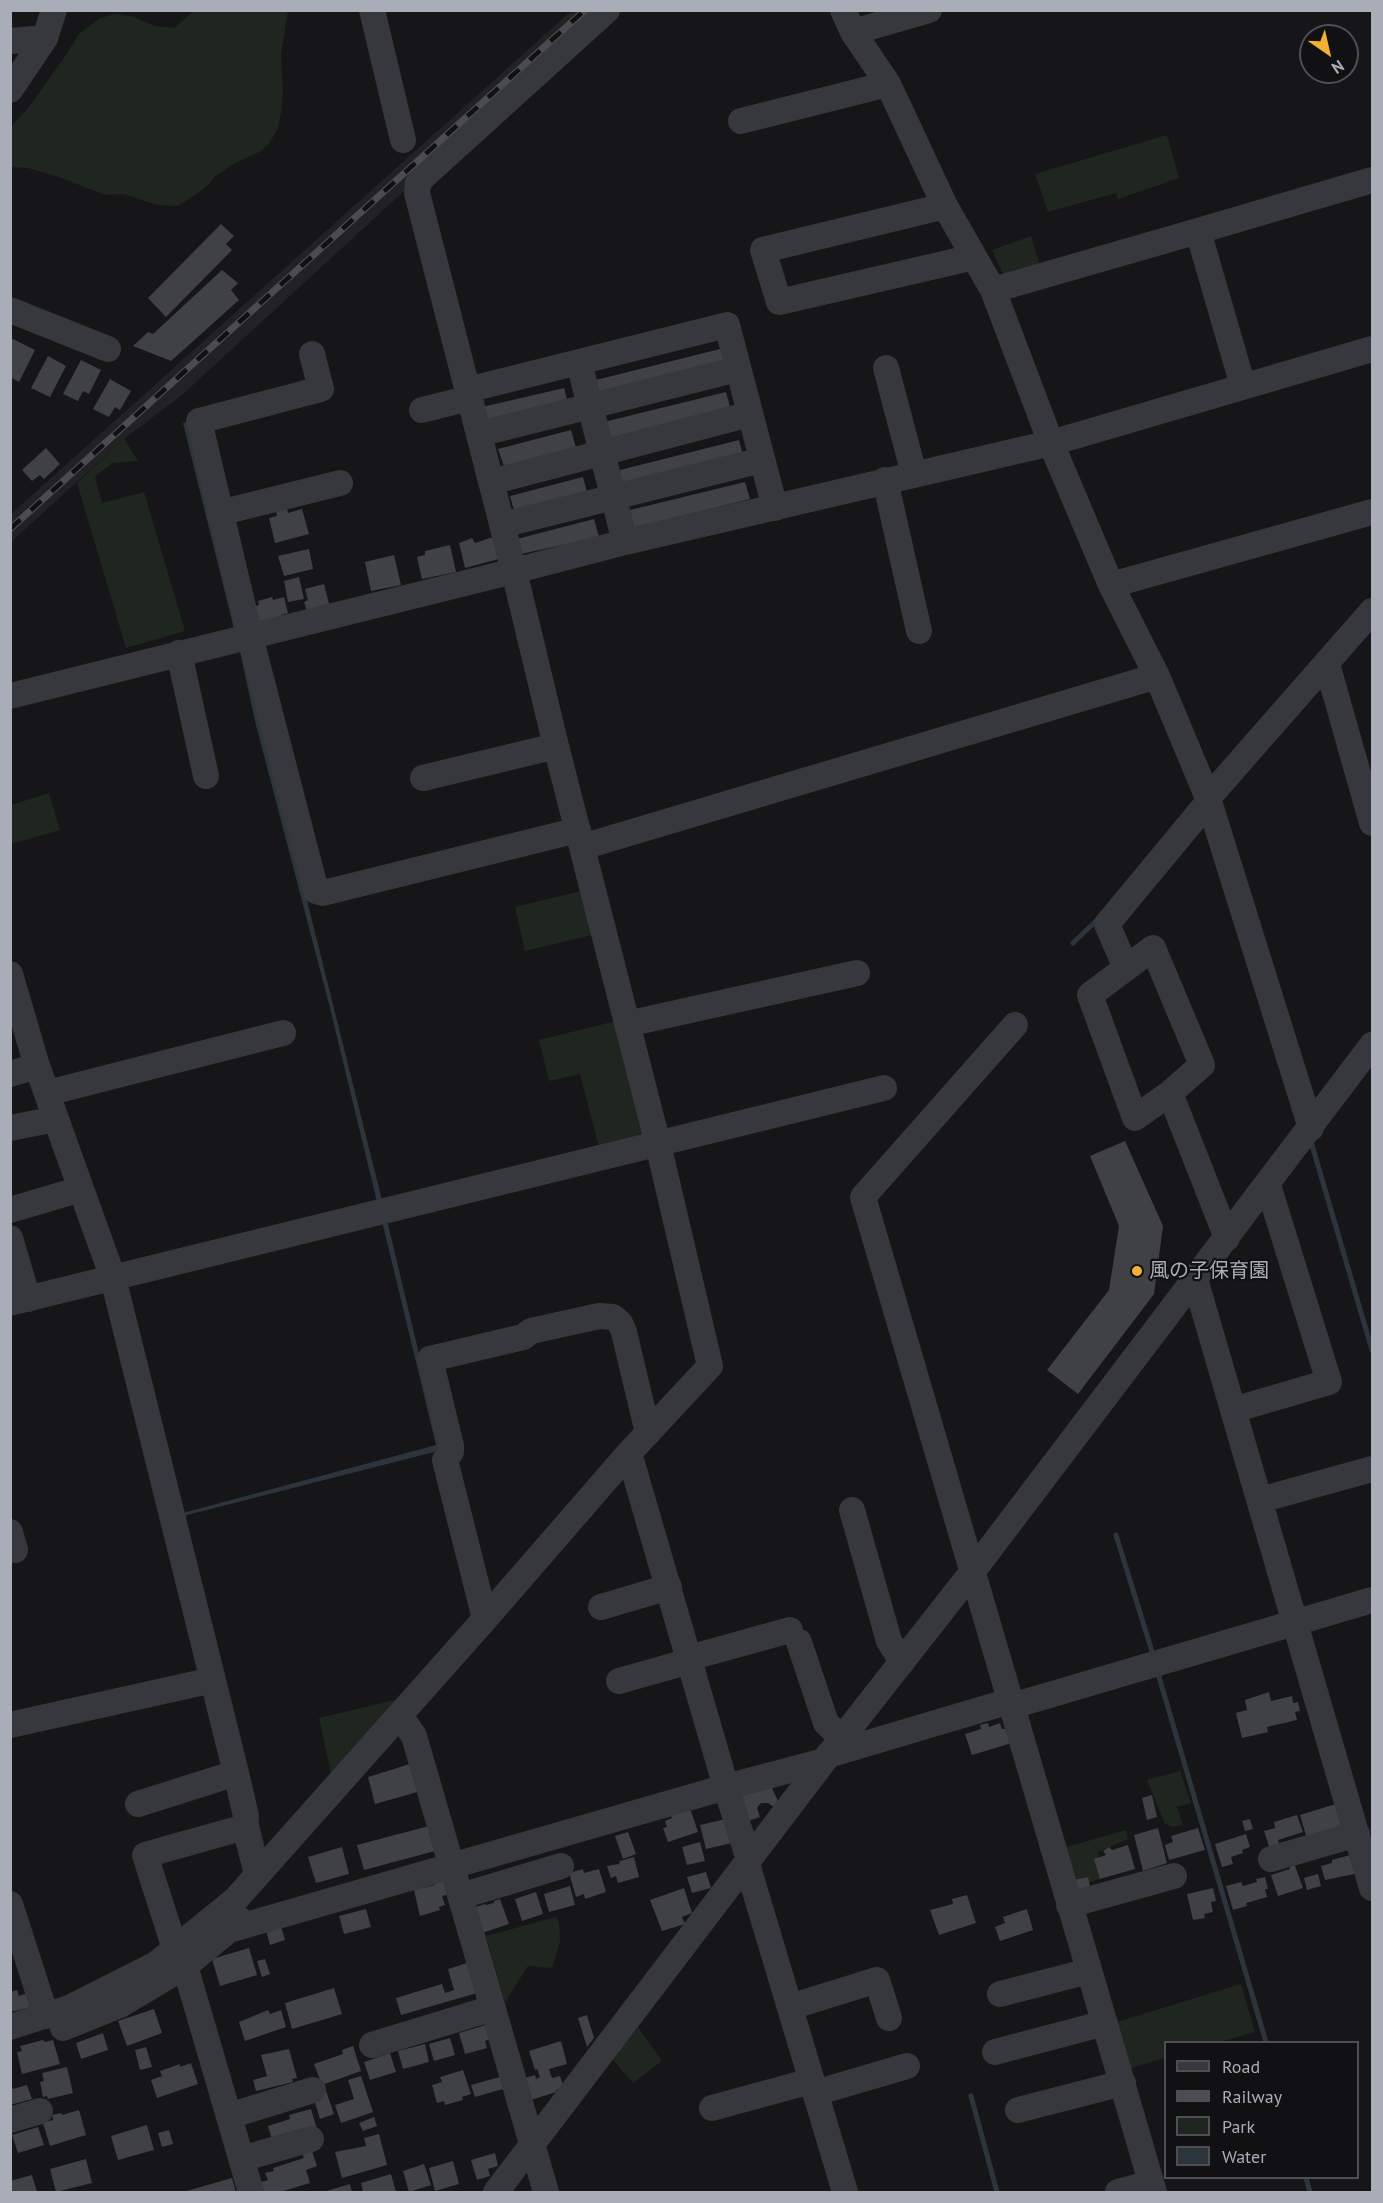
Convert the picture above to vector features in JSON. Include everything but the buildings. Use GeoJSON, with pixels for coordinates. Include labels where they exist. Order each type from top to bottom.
{"type":"FeatureCollection","features":[{"type":"Feature","properties":{"kind":"street"},"geometry":{"type":"LineString","coordinates":[[10,90],[45,38],[54,10]]}},
{"type":"Feature","properties":{"kind":"street"},"geometry":{"type":"LineString","coordinates":[[372,10],[403,140]]}},
{"type":"Feature","properties":{"kind":"street"},"geometry":{"type":"LineString","coordinates":[[10,2044],[49,2034],[120,2005],[180,1957],[270,1862],[629,1453],[710,1366],[658,1144],[417,193],[418,183],[607,10]]}},
{"type":"Feature","properties":{"kind":"street"},"geometry":{"type":"LineString","coordinates":[[929,10],[848,21],[888,84],[945,206],[993,290],[1051,443],[1111,585],[1157,676],[1208,800],[1311,1128]]}},
{"type":"Feature","properties":{"kind":"street"},"geometry":{"type":"LineString","coordinates":[[10,41],[45,38]]}},
{"type":"Feature","properties":{"kind":"street"},"geometry":{"type":"LineString","coordinates":[[741,121],[888,84]]}},
{"type":"Feature","properties":{"kind":"street"},"geometry":{"type":"LineString","coordinates":[[993,290],[1372,180]]}},
{"type":"Feature","properties":{"kind":"street"},"geometry":{"type":"LineString","coordinates":[[945,206],[763,250],[779,302],[974,257]]}},
{"type":"Feature","properties":{"kind":"street"},"geometry":{"type":"LineString","coordinates":[[1197,231],[1243,386]]}},
{"type":"Feature","properties":{"kind":"street"},"geometry":{"type":"LineString","coordinates":[[10,310],[108,349]]}},
{"type":"Feature","properties":{"kind":"street"},"geometry":{"type":"LineString","coordinates":[[422,410],[468,394],[579,363],[727,325],[738,369],[755,408],[782,506]]}},
{"type":"Feature","properties":{"kind":"street"},"geometry":{"type":"LineString","coordinates":[[10,696],[625,542],[1051,443],[1372,349]]}},
{"type":"Feature","properties":{"kind":"street"},"geometry":{"type":"LineString","coordinates":[[312,354],[321,389],[199,421],[219,513],[316,891],[323,893],[580,838],[1157,676]]}},
{"type":"Feature","properties":{"kind":"street"},"geometry":{"type":"LineString","coordinates":[[579,363],[625,542]]}},
{"type":"Feature","properties":{"kind":"street"},"geometry":{"type":"LineString","coordinates":[[886,368],[914,474]]}},
{"type":"Feature","properties":{"kind":"street"},"geometry":{"type":"LineString","coordinates":[[479,434],[738,369]]}},
{"type":"Feature","properties":{"kind":"street"},"geometry":{"type":"LineString","coordinates":[[491,482],[602,454],[755,408]]}},
{"type":"Feature","properties":{"kind":"street"},"geometry":{"type":"LineString","coordinates":[[755,408],[762,460],[782,506]]}},
{"type":"Feature","properties":{"kind":"street"},"geometry":{"type":"LineString","coordinates":[[502,525],[762,460]]}},
{"type":"Feature","properties":{"kind":"street"},"geometry":{"type":"LineString","coordinates":[[885,480],[919,631]]}},
{"type":"Feature","properties":{"kind":"street"},"geometry":{"type":"LineString","coordinates":[[219,513],[340,483]]}},
{"type":"Feature","properties":{"kind":"street"},"geometry":{"type":"LineString","coordinates":[[1111,585],[1372,512]]}},
{"type":"Feature","properties":{"kind":"street"},"geometry":{"type":"LineString","coordinates":[[1126,968],[1107,924],[1208,800],[1372,610]]}},
{"type":"Feature","properties":{"kind":"street"},"geometry":{"type":"LineString","coordinates":[[179,653],[206,776]]}},
{"type":"Feature","properties":{"kind":"street"},"geometry":{"type":"LineString","coordinates":[[1327,664],[1372,823]]}},
{"type":"Feature","properties":{"kind":"street"},"geometry":{"type":"LineString","coordinates":[[423,778],[556,746]]}},
{"type":"Feature","properties":{"kind":"street"},"geometry":{"type":"LineString","coordinates":[[1153,948],[1202,1065],[1170,1093],[1135,1118],[1090,995],[1153,948]]}},
{"type":"Feature","properties":{"kind":"street"},"geometry":{"type":"LineString","coordinates":[[627,1024],[857,973]]}},
{"type":"Feature","properties":{"kind":"street"},"geometry":{"type":"LineString","coordinates":[[10,974],[37,1066],[113,1278],[236,1773],[246,1816],[245,1827],[257,1874]]}},
{"type":"Feature","properties":{"kind":"street"},"geometry":{"type":"LineString","coordinates":[[1015,1025],[863,1197],[1153,2188],[1118,2193]]}},
{"type":"Feature","properties":{"kind":"street"},"geometry":{"type":"LineString","coordinates":[[47,1093],[283,1033]]}},
{"type":"Feature","properties":{"kind":"street"},"geometry":{"type":"LineString","coordinates":[[496,2193],[832,1751],[973,1571],[1268,1185],[1372,1045]]}},
{"type":"Feature","properties":{"kind":"street"},"geometry":{"type":"LineString","coordinates":[[10,1074],[37,1066]]}},
{"type":"Feature","properties":{"kind":"street"},"geometry":{"type":"LineString","coordinates":[[10,1238],[19,1301],[884,1088]]}},
{"type":"Feature","properties":{"kind":"street"},"geometry":{"type":"LineString","coordinates":[[1170,1093],[1227,1238]]}},
{"type":"Feature","properties":{"kind":"street"},"geometry":{"type":"LineString","coordinates":[[10,1128],[56,1119]]}},
{"type":"Feature","properties":{"kind":"street"},"geometry":{"type":"LineString","coordinates":[[1233,1410],[1329,1382],[1268,1185]]}},
{"type":"Feature","properties":{"kind":"street"},"geometry":{"type":"LineString","coordinates":[[10,1210],[81,1189]]}},
{"type":"Feature","properties":{"kind":"street"},"geometry":{"type":"LineString","coordinates":[[1195,1279],[1372,1888]]}},
{"type":"Feature","properties":{"kind":"street"},"geometry":{"type":"LineString","coordinates":[[485,1619],[445,1460],[451,1452],[451,1446],[430,1359],[523,1337],[531,1331],[599,1316],[613,1317],[620,1323],[624,1332],[648,1432]]}},
{"type":"Feature","properties":{"kind":"street"},"geometry":{"type":"LineString","coordinates":[[629,1453],[845,2193]]}},
{"type":"Feature","properties":{"kind":"street"},"geometry":{"type":"LineString","coordinates":[[1260,1500],[1372,1469]]}},
{"type":"Feature","properties":{"kind":"street"},"geometry":{"type":"LineString","coordinates":[[852,1510],[889,1641],[902,1662]]}},
{"type":"Feature","properties":{"kind":"street"},"geometry":{"type":"LineString","coordinates":[[601,1607],[669,1587]]}},
{"type":"Feature","properties":{"kind":"street"},"geometry":{"type":"LineString","coordinates":[[10,2026],[69,2008],[156,1964],[180,1957],[229,1930],[726,1787],[832,1751],[1011,1703],[1372,1600]]}},
{"type":"Feature","properties":{"kind":"street"},"geometry":{"type":"LineString","coordinates":[[620,1682],[690,1659],[794,1636],[826,1723],[832,1751]]}},
{"type":"Feature","properties":{"kind":"street"},"geometry":{"type":"LineString","coordinates":[[10,1725],[213,1680]]}},
{"type":"Feature","properties":{"kind":"street"},"geometry":{"type":"LineString","coordinates":[[400,1716],[414,1736],[546,2193]]}},
{"type":"Feature","properties":{"kind":"street"},"geometry":{"type":"LineString","coordinates":[[138,1804],[236,1773]]}},
{"type":"Feature","properties":{"kind":"street"},"geometry":{"type":"LineString","coordinates":[[245,1827],[145,1855],[180,1957],[251,2193]]}},
{"type":"Feature","properties":{"kind":"street"},"geometry":{"type":"LineString","coordinates":[[1271,1859],[1357,1834]]}},
{"type":"Feature","properties":{"kind":"street"},"geometry":{"type":"LineString","coordinates":[[461,1896],[561,1866]]}},
{"type":"Feature","properties":{"kind":"street"},"geometry":{"type":"LineString","coordinates":[[1069,1905],[1174,1876]]}},
{"type":"Feature","properties":{"kind":"street"},"geometry":{"type":"LineString","coordinates":[[229,1930],[241,1914],[236,1899]]}},
{"type":"Feature","properties":{"kind":"street"},"geometry":{"type":"LineString","coordinates":[[10,1904],[46,2016]]}},
{"type":"Feature","properties":{"kind":"street"},"geometry":{"type":"LineString","coordinates":[[1000,1994],[1089,1971]]}},
{"type":"Feature","properties":{"kind":"street"},"geometry":{"type":"LineString","coordinates":[[789,2007],[877,1980],[889,2018]]}},
{"type":"Feature","properties":{"kind":"street"},"geometry":{"type":"LineString","coordinates":[[372,2045],[493,2008]]}},
{"type":"Feature","properties":{"kind":"street"},"geometry":{"type":"LineString","coordinates":[[995,2052],[1105,2023]]}},
{"type":"Feature","properties":{"kind":"street"},"geometry":{"type":"LineString","coordinates":[[712,2108],[907,2066]]}},
{"type":"Feature","properties":{"kind":"street"},"geometry":{"type":"LineString","coordinates":[[1018,2110],[1123,2083]]}},
{"type":"Feature","properties":{"kind":"street"},"geometry":{"type":"LineString","coordinates":[[229,2116],[313,2090]]}},
{"type":"Feature","properties":{"kind":"street"},"geometry":{"type":"LineString","coordinates":[[10,2120],[40,2111]]}},
{"type":"Feature","properties":{"kind":"street"},"geometry":{"type":"LineString","coordinates":[[241,2159],[310,2139]]}},
{"type":"Feature","properties":{"kind":"shaded area"},"geometry":{"type":"Polygon","coordinates":[[[571,11],[600,11],[181,396],[124,439],[11,542],[11,514],[571,11]]]}},
{"type":"Feature","properties":{"kind":"green space"},"geometry":{"type":"Polygon","coordinates":[[[194,11],[288,11],[281,54],[283,95],[281,112],[278,128],[269,144],[259,152],[235,163],[216,176],[204,189],[178,206],[157,205],[124,194],[105,195],[59,177],[28,168],[11,167],[11,127],[29,107],[79,34],[100,18],[115,14],[131,16],[156,26],[174,28],[194,11]]]}},
{"type":"Feature","properties":{"kind":"green space"},"geometry":{"type":"Polygon","coordinates":[[[1167,135],[1179,178],[1118,199],[1116,193],[1048,212],[1035,174],[1167,135]]]}},
{"type":"Feature","properties":{"kind":"green space"},"geometry":{"type":"Polygon","coordinates":[[[1031,236],[1040,266],[1004,276],[992,250],[1031,236]]]}},
{"type":"Feature","properties":{"kind":"green space"},"geometry":{"type":"Polygon","coordinates":[[[124,439],[138,461],[112,463],[95,477],[102,503],[144,492],[185,631],[126,648],[77,483],[124,439]]]}},
{"type":"Feature","properties":{"kind":"green space"},"geometry":{"type":"Polygon","coordinates":[[[49,793],[60,830],[11,844],[11,805],[49,793]]]}},
{"type":"Feature","properties":{"kind":"green space"},"geometry":{"type":"Polygon","coordinates":[[[585,890],[596,934],[525,951],[515,907],[585,890]]]}},
{"type":"Feature","properties":{"kind":"green space"},"geometry":{"type":"Polygon","coordinates":[[[616,1021],[646,1140],[600,1151],[580,1074],[549,1081],[539,1040],[616,1021]]]}},
{"type":"Feature","properties":{"kind":"green space"},"geometry":{"type":"Polygon","coordinates":[[[399,1699],[331,1774],[319,1718],[399,1699]]]}},
{"type":"Feature","properties":{"kind":"green space"},"geometry":{"type":"Polygon","coordinates":[[[1180,1771],[1191,1803],[1177,1807],[1183,1825],[1173,1827],[1165,1824],[1147,1780],[1180,1771]]]}},
{"type":"Feature","properties":{"kind":"green space"},"geometry":{"type":"Polygon","coordinates":[[[1126,1830],[1128,1839],[1098,1852],[1105,1877],[1074,1888],[1063,1848],[1126,1830]]]}},
{"type":"Feature","properties":{"kind":"green space"},"geometry":{"type":"Polygon","coordinates":[[[556,1917],[559,1923],[560,1942],[552,1968],[528,1966],[505,2002],[486,1936],[556,1917]]]}},
{"type":"Feature","properties":{"kind":"green space"},"geometry":{"type":"Polygon","coordinates":[[[1241,1984],[1255,2032],[1223,2041],[1164,2041],[1164,2058],[1124,2070],[1110,2024],[1241,1984]]]}},
{"type":"Feature","properties":{"kind":"green space"},"geometry":{"type":"Polygon","coordinates":[[[638,2027],[662,2061],[633,2083],[612,2059],[638,2027]]]}},
{"type":"Feature","properties":{"kind":"water"},"geometry":{"type":"Polygon","coordinates":[[[188,422],[239,628],[234,629],[183,423],[188,422]]]}},
{"type":"Feature","properties":{"kind":"water"},"geometry":{"type":"Polygon","coordinates":[[[243,645],[383,1204],[378,1206],[330,1008],[255,721],[239,647],[243,645]]]}},
{"type":"Feature","properties":{"kind":"water"},"geometry":{"type":"Polygon","coordinates":[[[387,1220],[442,1450],[187,1515],[183,1521],[266,1852],[261,1854],[179,1514],[436,1445],[382,1221],[387,1220]]]}},
{"type":"Feature","properties":{"kind":"waterway"},"geometry":{"type":"LineString","coordinates":[[1073,943],[1098,919]]}},
{"type":"Feature","properties":{"kind":"waterway"},"geometry":{"type":"LineString","coordinates":[[1312,1145],[1372,1350]]}},
{"type":"Feature","properties":{"kind":"waterway"},"geometry":{"type":"LineString","coordinates":[[1116,1535],[1154,1658]]}},
{"type":"Feature","properties":{"kind":"waterway"},"geometry":{"type":"LineString","coordinates":[[1157,1670],[1266,2041]]}},
{"type":"Feature","properties":{"kind":"waterway"},"geometry":{"type":"LineString","coordinates":[[971,2096],[997,2192]]}},
{"type":"Feature","properties":{"kind":"waterway"},"geometry":{"type":"LineString","coordinates":[[1306,2179],[1310,2192]]}},
{"type":"Feature","properties":{"kind":"railway"},"geometry":{"type":"LineString","coordinates":[[10,529],[585,10]]}},
{"type":"Feature","properties":{"kind":"place","name":"風の子保育園"},"geometry":{"type":"Point","coordinates":[1137,1271]}}]}
